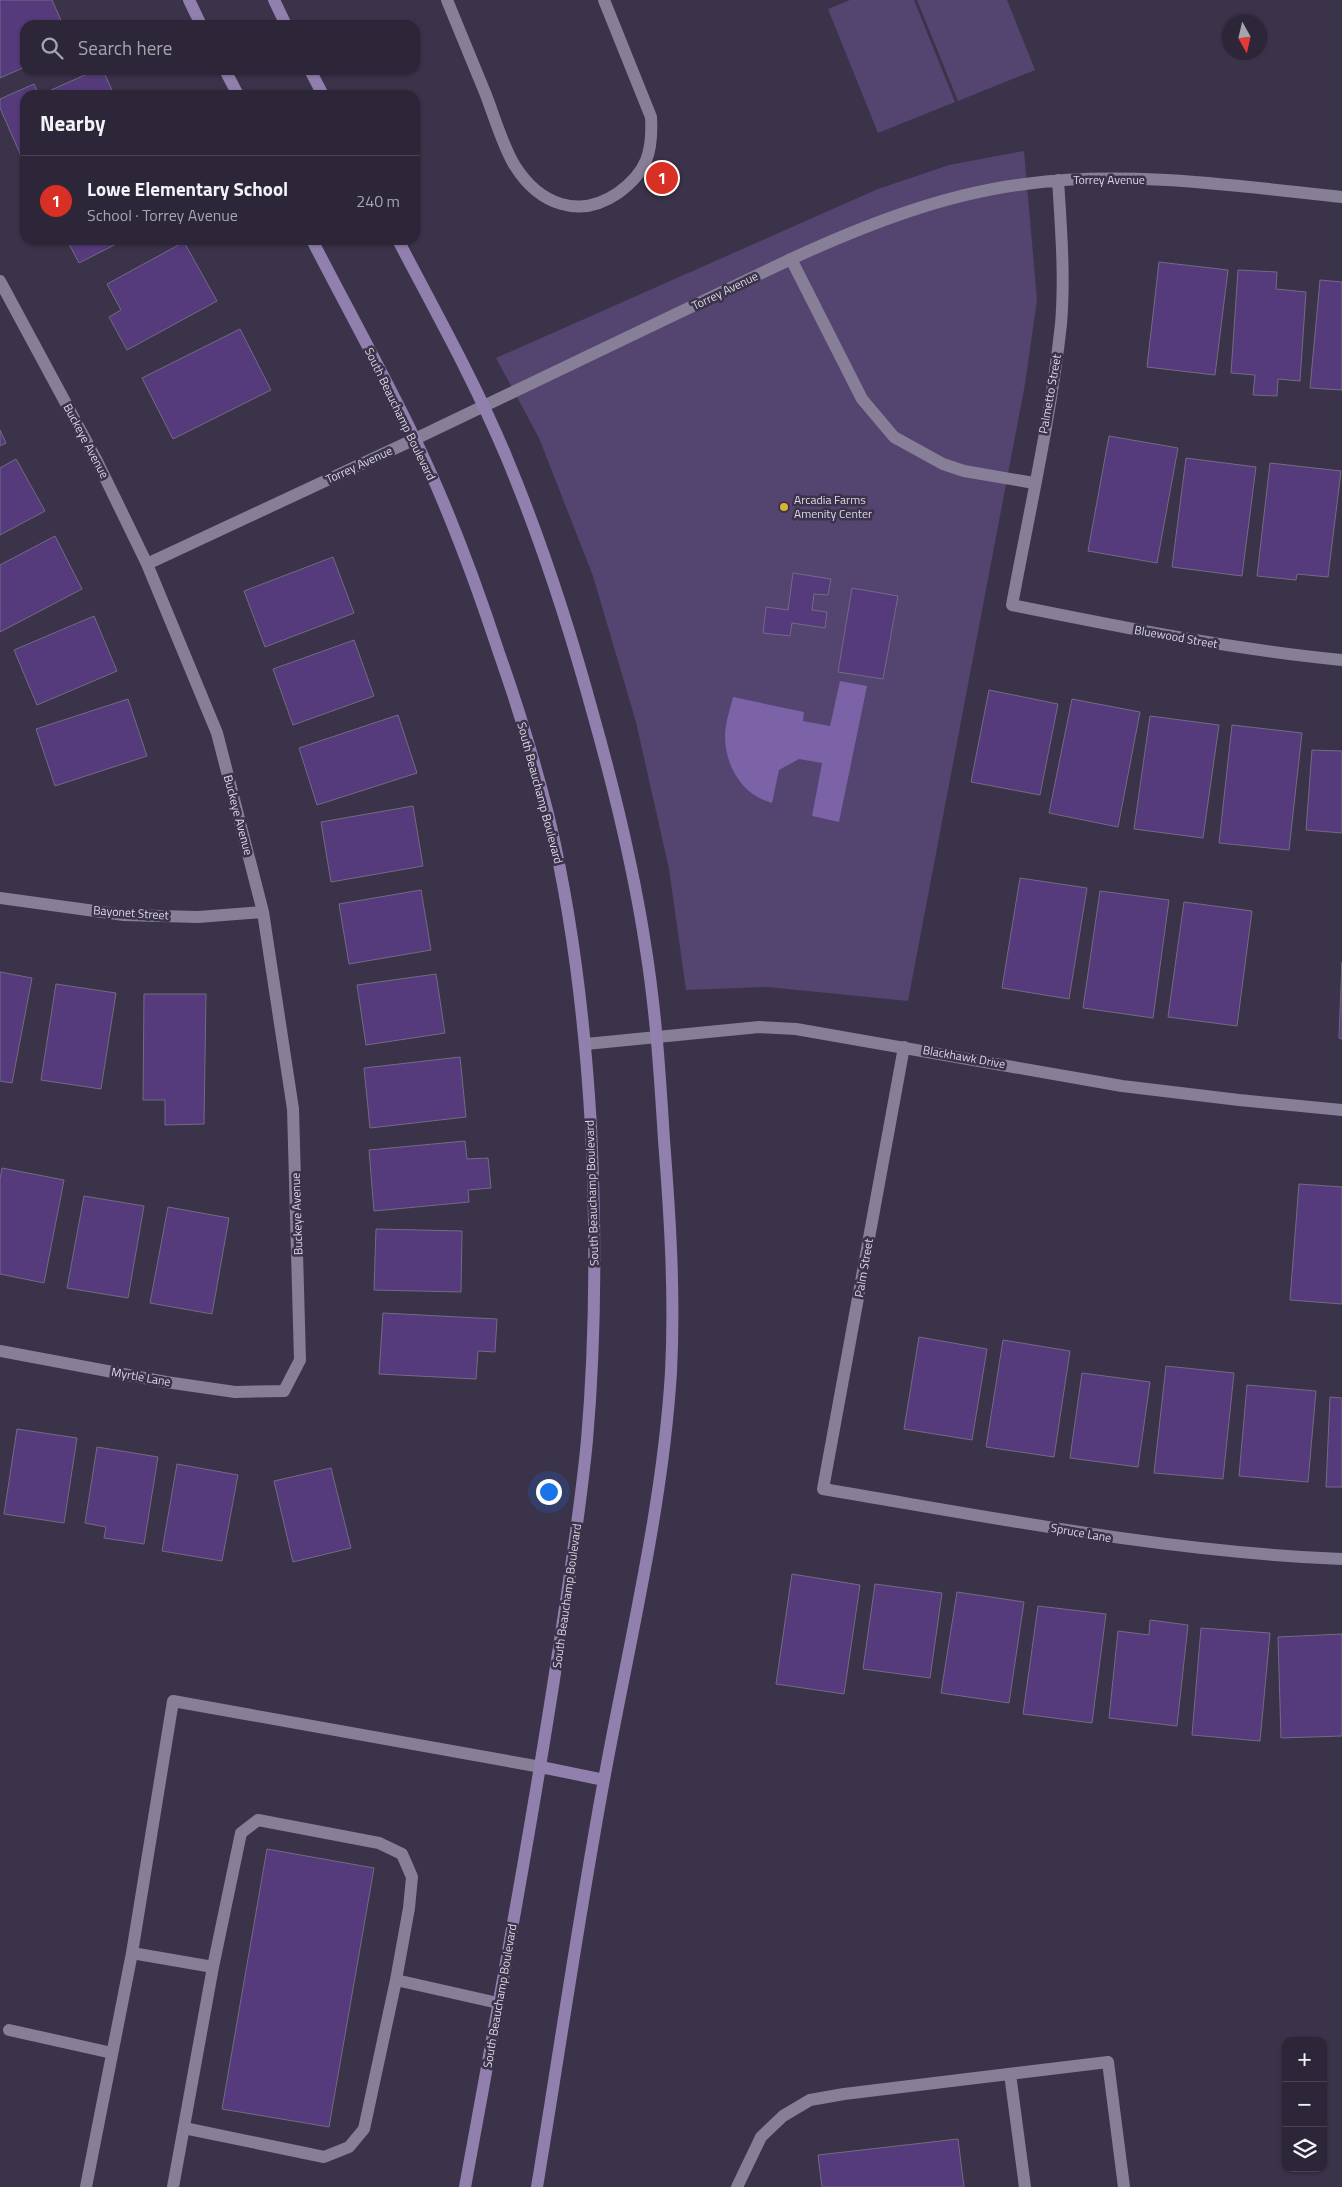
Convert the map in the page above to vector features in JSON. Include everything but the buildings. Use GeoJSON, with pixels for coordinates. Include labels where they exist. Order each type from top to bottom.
{"type":"FeatureCollection","features":[{"type":"Feature","properties":{"kind":"street"},"geometry":{"type":"LineString","coordinates":[[188,0],[199,20]]}},
{"type":"Feature","properties":{"kind":"street"},"geometry":{"type":"LineString","coordinates":[[274,0],[284,20]]}},
{"type":"Feature","properties":{"kind":"street"},"geometry":{"type":"LineString","coordinates":[[447,0],[515,166],[534,190],[559,205],[583,207],[610,198],[634,182],[648,159],[652,136],[650,118],[604,0]]}},
{"type":"Feature","properties":{"kind":"street"},"geometry":{"type":"LineString","coordinates":[[228,75],[235,90]]}},
{"type":"Feature","properties":{"kind":"street"},"geometry":{"type":"LineString","coordinates":[[313,75],[320,90]]}},
{"type":"Feature","properties":{"kind":"street","name":"Torrey Avenue"},"geometry":{"type":"LineString","coordinates":[[147,564],[484,407],[791,259],[834,240],[942,201],[993,189],[1058,180],[1166,180],[1342,197]]}},
{"type":"Feature","properties":{"kind":"street","name":"Palmetto Street"},"geometry":{"type":"LineString","coordinates":[[1012,605],[1051,394],[1061,323],[1062,263],[1058,180]]}},
{"type":"Feature","properties":{"kind":"street","name":"South Beauchamp Boulevard"},"geometry":{"type":"LineString","coordinates":[[315,245],[415,439],[448,514],[482,600],[535,766],[548,817],[567,907],[586,1044],[595,1254],[587,1440],[576,1536],[541,1767],[465,2187]]}},
{"type":"Feature","properties":{"kind":"street"},"geometry":{"type":"LineString","coordinates":[[401,245],[484,407],[507,458],[564,610],[606,760],[634,882],[646,951],[657,1036],[672,1255],[670,1371],[658,1486],[604,1780],[537,2187]]}},
{"type":"Feature","properties":{"kind":"street"},"geometry":{"type":"LineString","coordinates":[[791,259],[862,399],[876,418],[894,437],[943,464],[964,471],[1034,483]]}},
{"type":"Feature","properties":{"kind":"street","name":"Buckeye Avenue"},"geometry":{"type":"LineString","coordinates":[[1,284],[98,461],[147,564],[217,732],[263,912],[293,1109],[300,1360],[284,1391]]}},
{"type":"Feature","properties":{"kind":"street","name":"Bluewood Street"},"geometry":{"type":"LineString","coordinates":[[1012,605],[1176,638],[1288,655],[1342,660]]}},
{"type":"Feature","properties":{"kind":"street","name":"Bayonet Street"},"geometry":{"type":"LineString","coordinates":[[0,898],[124,915],[198,917],[263,912]]}},
{"type":"Feature","properties":{"kind":"street","name":"Blackhawk Drive"},"geometry":{"type":"LineString","coordinates":[[586,1044],[759,1027],[796,1029],[904,1046],[1122,1086],[1342,1110]]}},
{"type":"Feature","properties":{"kind":"street","name":"Palm Street"},"geometry":{"type":"LineString","coordinates":[[823,1489],[904,1046]]}},
{"type":"Feature","properties":{"kind":"street","name":"Myrtle Lane"},"geometry":{"type":"LineString","coordinates":[[0,1350],[166,1382],[235,1392],[284,1391]]}},
{"type":"Feature","properties":{"kind":"street","name":"Spruce Lane"},"geometry":{"type":"LineString","coordinates":[[823,1489],[1114,1539],[1248,1554],[1342,1559]]}},
{"type":"Feature","properties":{"kind":"street"},"geometry":{"type":"LineString","coordinates":[[86,2187],[132,1953],[173,1701],[604,1780]]}},
{"type":"Feature","properties":{"kind":"street"},"geometry":{"type":"LineString","coordinates":[[173,2187],[213,1967],[241,1832],[258,1820],[379,1843],[402,1854],[412,1877],[409,1908],[396,1980],[364,2129],[349,2146],[324,2157],[184,2128]]}},
{"type":"Feature","properties":{"kind":"street"},"geometry":{"type":"LineString","coordinates":[[132,1953],[213,1967]]}},
{"type":"Feature","properties":{"kind":"street"},"geometry":{"type":"LineString","coordinates":[[396,1980],[498,2003]]}},
{"type":"Feature","properties":{"kind":"street"},"geometry":{"type":"LineString","coordinates":[[9,2030],[112,2053]]}},
{"type":"Feature","properties":{"kind":"street"},"geometry":{"type":"LineString","coordinates":[[738,2187],[761,2137],[783,2116],[810,2100],[844,2094],[1108,2062],[1124,2187]]}},
{"type":"Feature","properties":{"kind":"street"},"geometry":{"type":"LineString","coordinates":[[1010,2074],[1025,2187]]}},
{"type":"Feature","properties":{"kind":"shaded area"},"geometry":{"type":"Polygon","coordinates":[[[850,0],[914,0],[955,102],[878,133],[828,9],[850,0]]]}},
{"type":"Feature","properties":{"kind":"shaded area"},"geometry":{"type":"Polygon","coordinates":[[[917,0],[1007,0],[1035,70],[958,101],[917,0]]]}},
{"type":"Feature","properties":{"kind":"shaded area","name":"Arcadia Farms Amenity Center"},"geometry":{"type":"Polygon","coordinates":[[[1024,151],[1037,300],[1025,384],[908,1001],[767,987],[686,990],[669,869],[636,722],[593,576],[539,438],[496,358],[878,189],[949,165],[1024,151]]]}},
{"type":"Feature","properties":{"kind":"shaded area"},"geometry":{"type":"Polygon","coordinates":[[[840,681],[867,686],[839,822],[812,816],[822,763],[799,759],[779,770],[772,803],[752,793],[737,778],[728,758],[725,736],[733,697],[804,712],[803,721],[830,726],[840,681]]]}},
{"type":"Feature","properties":{"kind":"place","name":"Lowe Elementary School"},"geometry":{"type":"Point","coordinates":[662,178]}},
{"type":"Feature","properties":{"kind":"place","name":"Arcadia Farms Amenity Center"},"geometry":{"type":"Point","coordinates":[784,507]}}]}
